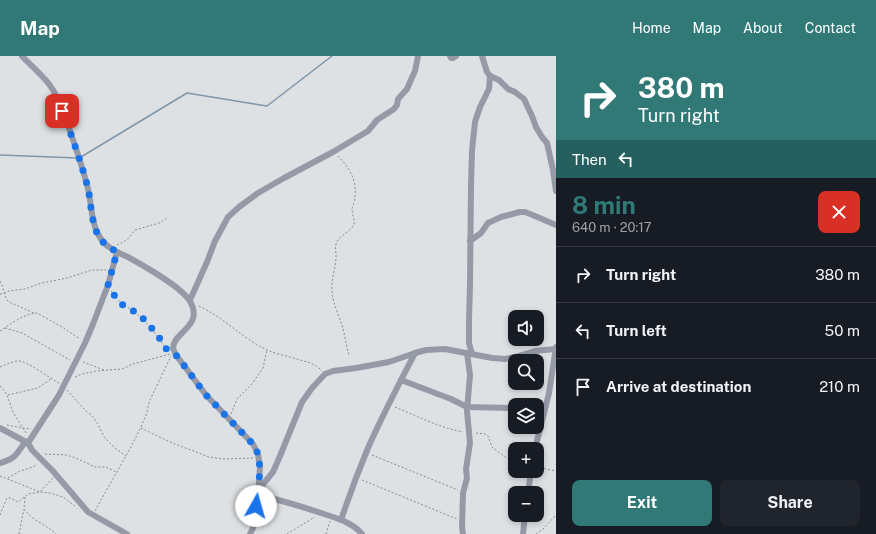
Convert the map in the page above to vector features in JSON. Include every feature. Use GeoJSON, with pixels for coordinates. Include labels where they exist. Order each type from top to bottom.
{"type":"FeatureCollection","features":[{"type":"Feature","properties":{"kind":"street"},"geometry":{"type":"LineString","coordinates":[[22,56],[50,84],[54,91],[80,158],[88,190],[93,221],[102,241],[110,248],[141,264],[181,290],[193,305],[194,313],[192,321],[176,340],[173,348],[174,353],[206,395],[253,444],[258,454],[260,468],[259,492],[253,528],[250,534]]}},
{"type":"Feature","properties":{"kind":"street"},"geometry":{"type":"LineString","coordinates":[[190,301],[215,241],[228,217],[258,193],[368,131],[377,120],[394,109],[397,105],[398,99],[407,89],[415,71],[418,56]]}},
{"type":"Feature","properties":{"kind":"street"},"geometry":{"type":"LineString","coordinates":[[450,56],[451,58],[456,56]]}},
{"type":"Feature","properties":{"kind":"street"},"geometry":{"type":"LineString","coordinates":[[482,56],[487,72],[490,76],[499,80],[508,89],[524,99],[536,127],[547,143],[556,190]]}},
{"type":"Feature","properties":{"kind":"street"},"geometry":{"type":"LineString","coordinates":[[463,534],[463,493],[470,452],[470,433],[467,407],[470,375],[470,241],[474,134],[475,122],[488,89],[490,76]]}},
{"type":"Feature","properties":{"kind":"street"},"geometry":{"type":"LineString","coordinates":[[470,241],[483,231],[488,223],[501,217],[520,212],[525,212],[556,224]]}},
{"type":"Feature","properties":{"kind":"street"},"geometry":{"type":"LineString","coordinates":[[0,462],[10,460],[28,441],[38,428],[64,386],[94,324],[108,285],[117,252]]}},
{"type":"Feature","properties":{"kind":"street"},"geometry":{"type":"LineString","coordinates":[[259,492],[273,472],[302,402],[325,374],[333,371],[389,362],[426,350],[445,349],[505,359],[535,351],[556,348],[549,393],[537,442]]}},
{"type":"Feature","properties":{"kind":"street"},"geometry":{"type":"LineString","coordinates":[[341,520],[366,452],[415,353]]}},
{"type":"Feature","properties":{"kind":"street"},"geometry":{"type":"LineString","coordinates":[[401,380],[451,399],[467,407],[508,408]]}},
{"type":"Feature","properties":{"kind":"street"},"geometry":{"type":"LineString","coordinates":[[0,428],[28,441],[32,450],[43,460],[85,509],[127,534]]}},
{"type":"Feature","properties":{"kind":"street"},"geometry":{"type":"LineString","coordinates":[[259,492],[341,520],[354,527],[362,534]]}},
{"type":"Feature","properties":{"kind":"street"},"geometry":{"type":"LineString","coordinates":[[523,534],[524,522]]}},
{"type":"Feature","properties":{"kind":"path"},"geometry":{"type":"LineString","coordinates":[[333,152],[351,172],[355,187],[352,208],[354,224],[336,243],[336,260],[332,285],[334,300],[349,355]]}},
{"type":"Feature","properties":{"kind":"path"},"geometry":{"type":"LineString","coordinates":[[110,248],[125,241],[135,230],[160,223],[167,218]]}},
{"type":"Feature","properties":{"kind":"path"},"geometry":{"type":"LineString","coordinates":[[0,294],[68,278],[92,270],[112,271]]}},
{"type":"Feature","properties":{"kind":"path"},"geometry":{"type":"LineString","coordinates":[[0,281],[6,299],[9,302],[37,313],[76,336],[85,344]]}},
{"type":"Feature","properties":{"kind":"path"},"geometry":{"type":"LineString","coordinates":[[108,285],[115,297],[122,304],[144,320],[171,354]]}},
{"type":"Feature","properties":{"kind":"path"},"geometry":{"type":"LineString","coordinates":[[190,301],[219,317],[267,350],[310,363],[320,368],[325,374]]}},
{"type":"Feature","properties":{"kind":"path"},"geometry":{"type":"LineString","coordinates":[[0,331],[18,320],[34,313]]}},
{"type":"Feature","properties":{"kind":"path"},"geometry":{"type":"LineString","coordinates":[[5,328],[22,333],[76,361],[105,370]]}},
{"type":"Feature","properties":{"kind":"path"},"geometry":{"type":"LineString","coordinates":[[229,419],[237,399],[252,384],[263,368],[267,350]]}},
{"type":"Feature","properties":{"kind":"path"},"geometry":{"type":"LineString","coordinates":[[74,377],[97,371],[122,370],[133,364],[171,354]]}},
{"type":"Feature","properties":{"kind":"path"},"geometry":{"type":"LineString","coordinates":[[92,514],[117,473],[147,414],[148,405],[171,354]]}},
{"type":"Feature","properties":{"kind":"path"},"geometry":{"type":"LineString","coordinates":[[0,367],[20,361],[32,366],[64,386],[93,417],[104,437],[114,448],[126,456]]}},
{"type":"Feature","properties":{"kind":"path"},"geometry":{"type":"LineString","coordinates":[[7,395],[38,388],[52,379]]}},
{"type":"Feature","properties":{"kind":"path"},"geometry":{"type":"LineString","coordinates":[[0,386],[4,389],[28,441]]}},
{"type":"Feature","properties":{"kind":"path"},"geometry":{"type":"LineString","coordinates":[[389,404],[433,424],[470,433],[485,434],[488,436],[492,447],[508,459]]}},
{"type":"Feature","properties":{"kind":"path"},"geometry":{"type":"LineString","coordinates":[[6,425],[32,429],[38,428]]}},
{"type":"Feature","properties":{"kind":"path"},"geometry":{"type":"LineString","coordinates":[[140,428],[170,442],[209,457],[223,459],[259,458]]}},
{"type":"Feature","properties":{"kind":"path"},"geometry":{"type":"LineString","coordinates":[[366,452],[463,493]]}},
{"type":"Feature","properties":{"kind":"path"},"geometry":{"type":"LineString","coordinates":[[36,454],[67,455],[78,458],[95,467],[106,467],[117,473]]}},
{"type":"Feature","properties":{"kind":"path"},"geometry":{"type":"LineString","coordinates":[[7,478],[10,478],[20,471],[33,467],[43,460]]}},
{"type":"Feature","properties":{"kind":"path"},"geometry":{"type":"LineString","coordinates":[[544,468],[556,471]]}},
{"type":"Feature","properties":{"kind":"path"},"geometry":{"type":"LineString","coordinates":[[40,492],[56,475]]}},
{"type":"Feature","properties":{"kind":"path"},"geometry":{"type":"LineString","coordinates":[[0,476],[40,492]]}},
{"type":"Feature","properties":{"kind":"path"},"geometry":{"type":"LineString","coordinates":[[356,477],[462,521]]}},
{"type":"Feature","properties":{"kind":"path"},"geometry":{"type":"LineString","coordinates":[[0,515],[7,498],[12,498],[18,502],[30,494],[40,492],[58,496],[67,500],[78,508],[85,509]]}},
{"type":"Feature","properties":{"kind":"path"},"geometry":{"type":"LineString","coordinates":[[19,534],[26,496]]}},
{"type":"Feature","properties":{"kind":"path"},"geometry":{"type":"LineString","coordinates":[[24,509],[32,518],[47,526],[56,534]]}},
{"type":"Feature","properties":{"kind":"path"},"geometry":{"type":"LineString","coordinates":[[287,534],[320,513]]}},
{"type":"Feature","properties":{"kind":"path"},"geometry":{"type":"LineString","coordinates":[[536,534],[556,515]]}},
{"type":"Feature","properties":{"kind":"path"},"geometry":{"type":"LineString","coordinates":[[326,534],[331,516]]}},
{"type":"Feature","properties":{"kind":"waterway"},"geometry":{"type":"LineString","coordinates":[[81,157],[187,93],[267,106],[332,56]]}},
{"type":"Feature","properties":{"kind":"waterway"},"geometry":{"type":"LineString","coordinates":[[0,155],[78,158]]}},
{"type":"Feature","properties":{"kind":"route"},"geometry":{"type":"LineString","coordinates":[[62,111],[80,158],[88,190],[93,221],[98,234],[102,241],[117,252],[108,285],[115,297],[126,307],[138,314],[167,350],[171,354],[177,356],[206,395],[253,444],[258,454],[260,468],[256,506]]}}]}
